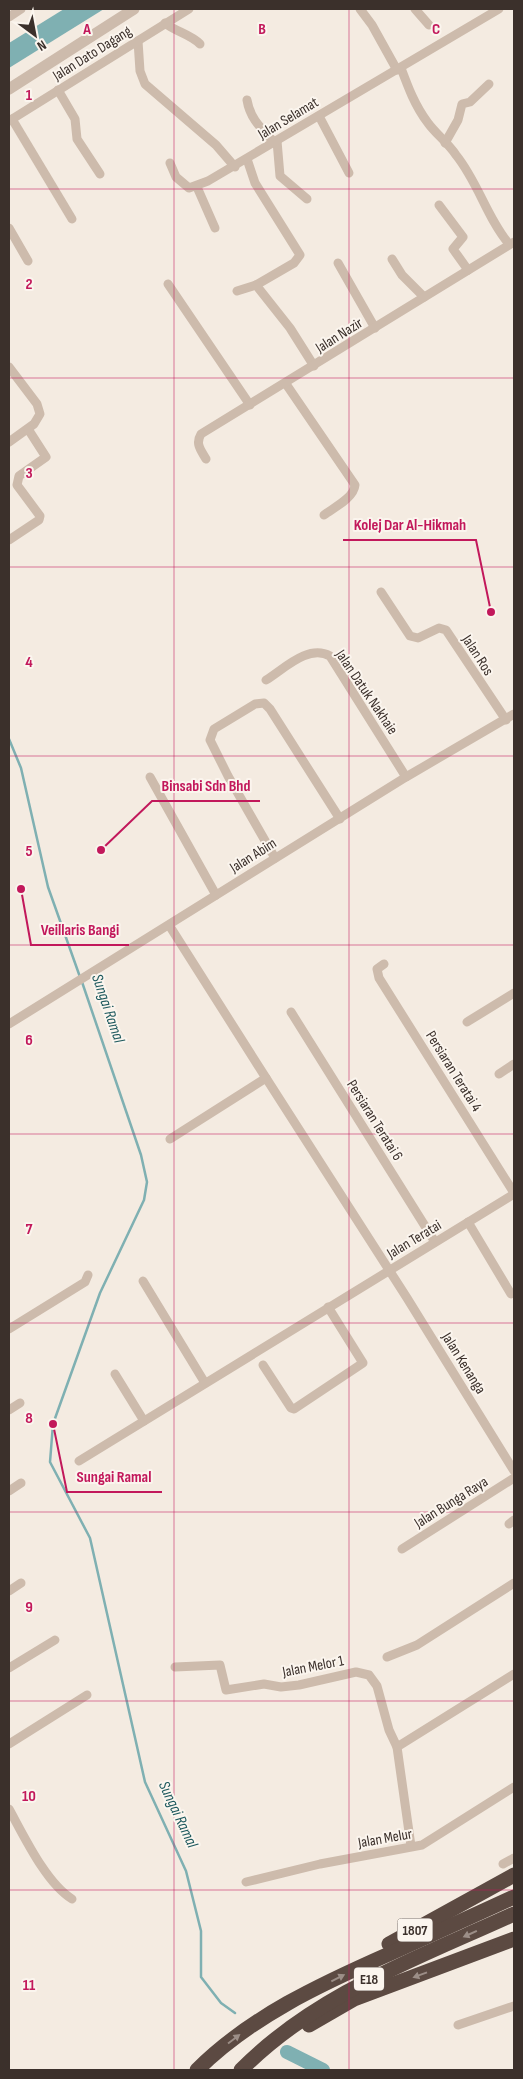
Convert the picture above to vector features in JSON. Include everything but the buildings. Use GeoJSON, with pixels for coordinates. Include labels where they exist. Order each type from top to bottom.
{"type":"FeatureCollection","features":[{"type":"Feature","properties":{"kind":"highway","name":"1807"},"geometry":{"type":"LineString","coordinates":[[363,1966],[380,1949],[514,1874]]}},
{"type":"Feature","properties":{"kind":"highway","name":"E18"},"geometry":{"type":"LineString","coordinates":[[197,2070],[210,2057],[252,2026],[300,1997],[514,1897]]}},
{"type":"Feature","properties":{"kind":"highway","name":"E18"},"geometry":{"type":"LineString","coordinates":[[241,2070],[288,2028],[326,2003],[368,1980],[514,1914]]}},
{"type":"Feature","properties":{"kind":"highway"},"geometry":{"type":"LineString","coordinates":[[245,2070],[298,2031],[354,1999],[514,1938]]}},
{"type":"Feature","properties":{"kind":"street"},"geometry":{"type":"LineString","coordinates":[[9,17],[21,9]]}},
{"type":"Feature","properties":{"kind":"street"},"geometry":{"type":"LineString","coordinates":[[9,88],[134,9]]}},
{"type":"Feature","properties":{"kind":"street","name":"Jalan Dato Dagang"},"geometry":{"type":"LineString","coordinates":[[10,120],[189,9]]}},
{"type":"Feature","properties":{"kind":"street"},"geometry":{"type":"LineString","coordinates":[[360,9],[399,69],[413,99],[428,123],[456,154],[484,199],[500,233],[512,243]]}},
{"type":"Feature","properties":{"kind":"street"},"geometry":{"type":"LineString","coordinates":[[415,9],[430,25]]}},
{"type":"Feature","properties":{"kind":"street","name":"Jalan Selamat"},"geometry":{"type":"LineString","coordinates":[[197,187],[499,9]]}},
{"type":"Feature","properties":{"kind":"street"},"geometry":{"type":"LineString","coordinates":[[165,23],[172,29],[192,37],[200,44]]}},
{"type":"Feature","properties":{"kind":"street"},"geometry":{"type":"LineString","coordinates":[[138,41],[140,71],[145,84],[216,145],[235,166]]}},
{"type":"Feature","properties":{"kind":"street"},"geometry":{"type":"LineString","coordinates":[[445,143],[458,120],[462,104],[470,102],[489,84]]}},
{"type":"Feature","properties":{"kind":"street"},"geometry":{"type":"LineString","coordinates":[[58,90],[75,119],[77,139],[100,174]]}},
{"type":"Feature","properties":{"kind":"street"},"geometry":{"type":"LineString","coordinates":[[247,100],[249,111],[256,123],[276,142],[280,176],[308,198]]}},
{"type":"Feature","properties":{"kind":"street"},"geometry":{"type":"LineString","coordinates":[[319,116],[349,172]]}},
{"type":"Feature","properties":{"kind":"street"},"geometry":{"type":"LineString","coordinates":[[10,120],[72,219]]}},
{"type":"Feature","properties":{"kind":"street"},"geometry":{"type":"LineString","coordinates":[[237,291],[256,285],[294,263],[300,255],[256,183],[247,159]]}},
{"type":"Feature","properties":{"kind":"street"},"geometry":{"type":"LineString","coordinates":[[170,163],[183,185],[189,188],[197,187],[215,228]]}},
{"type":"Feature","properties":{"kind":"street"},"geometry":{"type":"LineString","coordinates":[[439,205],[463,236],[453,249],[468,270]]}},
{"type":"Feature","properties":{"kind":"street"},"geometry":{"type":"LineString","coordinates":[[9,228],[28,261]]}},
{"type":"Feature","properties":{"kind":"street","name":"Jalan Nazir"},"geometry":{"type":"LineString","coordinates":[[206,459],[198,446],[201,434],[286,384],[512,243]]}},
{"type":"Feature","properties":{"kind":"street"},"geometry":{"type":"LineString","coordinates":[[392,259],[402,275],[424,298]]}},
{"type":"Feature","properties":{"kind":"street"},"geometry":{"type":"LineString","coordinates":[[338,264],[376,328]]}},
{"type":"Feature","properties":{"kind":"street"},"geometry":{"type":"LineString","coordinates":[[168,284],[250,405]]}},
{"type":"Feature","properties":{"kind":"street"},"geometry":{"type":"LineString","coordinates":[[256,285],[290,328],[314,366]]}},
{"type":"Feature","properties":{"kind":"street"},"geometry":{"type":"LineString","coordinates":[[9,367],[40,410],[38,420],[9,442]]}},
{"type":"Feature","properties":{"kind":"street"},"geometry":{"type":"LineString","coordinates":[[286,384],[355,485],[355,489],[348,497],[324,515]]}},
{"type":"Feature","properties":{"kind":"street"},"geometry":{"type":"LineString","coordinates":[[9,540],[39,520],[40,516],[17,485],[19,476],[46,457],[28,429]]}},
{"type":"Feature","properties":{"kind":"street","name":"Jalan Ros"},"geometry":{"type":"LineString","coordinates":[[381,592],[410,636],[418,638],[439,628],[446,630],[506,720]]}},
{"type":"Feature","properties":{"kind":"street","name":"Jalan Datuk Nakhaie"},"geometry":{"type":"LineString","coordinates":[[266,680],[301,657],[316,652],[330,656],[406,777]]}},
{"type":"Feature","properties":{"kind":"street"},"geometry":{"type":"LineString","coordinates":[[275,858],[228,776],[210,740],[214,729],[249,707],[260,703],[267,706],[340,819]]}},
{"type":"Feature","properties":{"kind":"street","name":"Jalan Abim"},"geometry":{"type":"LineString","coordinates":[[9,1024],[406,777],[514,714]]}},
{"type":"Feature","properties":{"kind":"street"},"geometry":{"type":"LineString","coordinates":[[150,778],[216,895]]}},
{"type":"Feature","properties":{"kind":"street","name":"Jalan Kenanga"},"geometry":{"type":"LineString","coordinates":[[169,925],[514,1470]]}},
{"type":"Feature","properties":{"kind":"street","name":"Persiaran Teratai 4"},"geometry":{"type":"LineString","coordinates":[[384,964],[377,970],[379,978],[514,1194]]}},
{"type":"Feature","properties":{"kind":"street"},"geometry":{"type":"LineString","coordinates":[[467,1022],[514,993]]}},
{"type":"Feature","properties":{"kind":"street","name":"Persiaran Teratai 6"},"geometry":{"type":"LineString","coordinates":[[291,1012],[435,1242]]}},
{"type":"Feature","properties":{"kind":"street"},"geometry":{"type":"LineString","coordinates":[[499,1074],[514,1064]]}},
{"type":"Feature","properties":{"kind":"street"},"geometry":{"type":"LineString","coordinates":[[170,1139],[266,1078]]}},
{"type":"Feature","properties":{"kind":"street","name":"Jalan Teratai"},"geometry":{"type":"LineString","coordinates":[[79,1461],[514,1194]]}},
{"type":"Feature","properties":{"kind":"street"},"geometry":{"type":"LineString","coordinates":[[468,1222],[511,1294]]}},
{"type":"Feature","properties":{"kind":"street"},"geometry":{"type":"LineString","coordinates":[[9,1329],[85,1282],[88,1275]]}},
{"type":"Feature","properties":{"kind":"street"},"geometry":{"type":"LineString","coordinates":[[143,1281],[205,1383]]}},
{"type":"Feature","properties":{"kind":"street"},"geometry":{"type":"LineString","coordinates":[[263,1365],[291,1408],[294,1409],[363,1363],[328,1307]]}},
{"type":"Feature","properties":{"kind":"street"},"geometry":{"type":"LineString","coordinates":[[115,1374],[144,1421]]}},
{"type":"Feature","properties":{"kind":"street"},"geometry":{"type":"LineString","coordinates":[[9,1410],[20,1403]]}},
{"type":"Feature","properties":{"kind":"street","name":"Jalan Bunga Raya"},"geometry":{"type":"LineString","coordinates":[[402,1549],[514,1478]]}},
{"type":"Feature","properties":{"kind":"street"},"geometry":{"type":"LineString","coordinates":[[9,1491],[21,1483]]}},
{"type":"Feature","properties":{"kind":"street"},"geometry":{"type":"LineString","coordinates":[[9,1591],[21,1583]]}},
{"type":"Feature","properties":{"kind":"street"},"geometry":{"type":"LineString","coordinates":[[387,1657],[417,1645],[514,1584]]}},
{"type":"Feature","properties":{"kind":"street"},"geometry":{"type":"LineString","coordinates":[[9,1668],[55,1640]]}},
{"type":"Feature","properties":{"kind":"street","name":"Jalan Melor 1"},"geometry":{"type":"LineString","coordinates":[[174,1667],[220,1665],[226,1690],[264,1684],[281,1687],[299,1685],[347,1674],[365,1673],[377,1686],[389,1730],[396,1747],[411,1846]]}},
{"type":"Feature","properties":{"kind":"street"},"geometry":{"type":"LineString","coordinates":[[396,1747],[514,1674]]}},
{"type":"Feature","properties":{"kind":"street"},"geometry":{"type":"LineString","coordinates":[[9,1744],[87,1695]]}},
{"type":"Feature","properties":{"kind":"street","name":"Jalan Melur"},"geometry":{"type":"LineString","coordinates":[[246,1882],[320,1864],[422,1845],[514,1787]]}},
{"type":"Feature","properties":{"kind":"street"},"geometry":{"type":"LineString","coordinates":[[9,1809],[41,1863],[63,1894],[72,1899]]}},
{"type":"Feature","properties":{"kind":"street"},"geometry":{"type":"LineString","coordinates":[[502,1864],[514,1858]]}},
{"type":"Feature","properties":{"kind":"street"},"geometry":{"type":"LineString","coordinates":[[458,2025],[514,2006]]}},
{"type":"Feature","properties":{"kind":"water"},"geometry":{"type":"Polygon","coordinates":[[[64,9],[104,9],[9,68],[9,43],[64,9]]]}},
{"type":"Feature","properties":{"kind":"waterway","name":"Sungai Ramal"},"geometry":{"type":"LineString","coordinates":[[9,739],[21,768],[48,887],[80,977]]}},
{"type":"Feature","properties":{"kind":"waterway","name":"Sungai Ramal"},"geometry":{"type":"LineString","coordinates":[[82,982],[141,1155],[147,1182],[144,1200],[100,1293],[53,1424],[50,1462],[90,1538],[145,1782],[186,1871],[201,1931],[201,1977],[221,2003],[235,2013]]}},
{"type":"Feature","properties":{"kind":"waterway","name":"Sungai Ramal"},"geometry":{"type":"LineString","coordinates":[[287,2052],[323,2070]]}},
{"type":"Feature","properties":{"kind":"place","name":"Kolej Dar Al-Hikmah"},"geometry":{"type":"Point","coordinates":[491,612]}},
{"type":"Feature","properties":{"kind":"place","name":"Binsabi Sdn Bhd"},"geometry":{"type":"Point","coordinates":[101,850]}},
{"type":"Feature","properties":{"kind":"place","name":"Veillaris Bangi"},"geometry":{"type":"Point","coordinates":[21,889]}},
{"type":"Feature","properties":{"kind":"place","name":"Sungai Ramal"},"geometry":{"type":"Point","coordinates":[53,1424]}}]}
